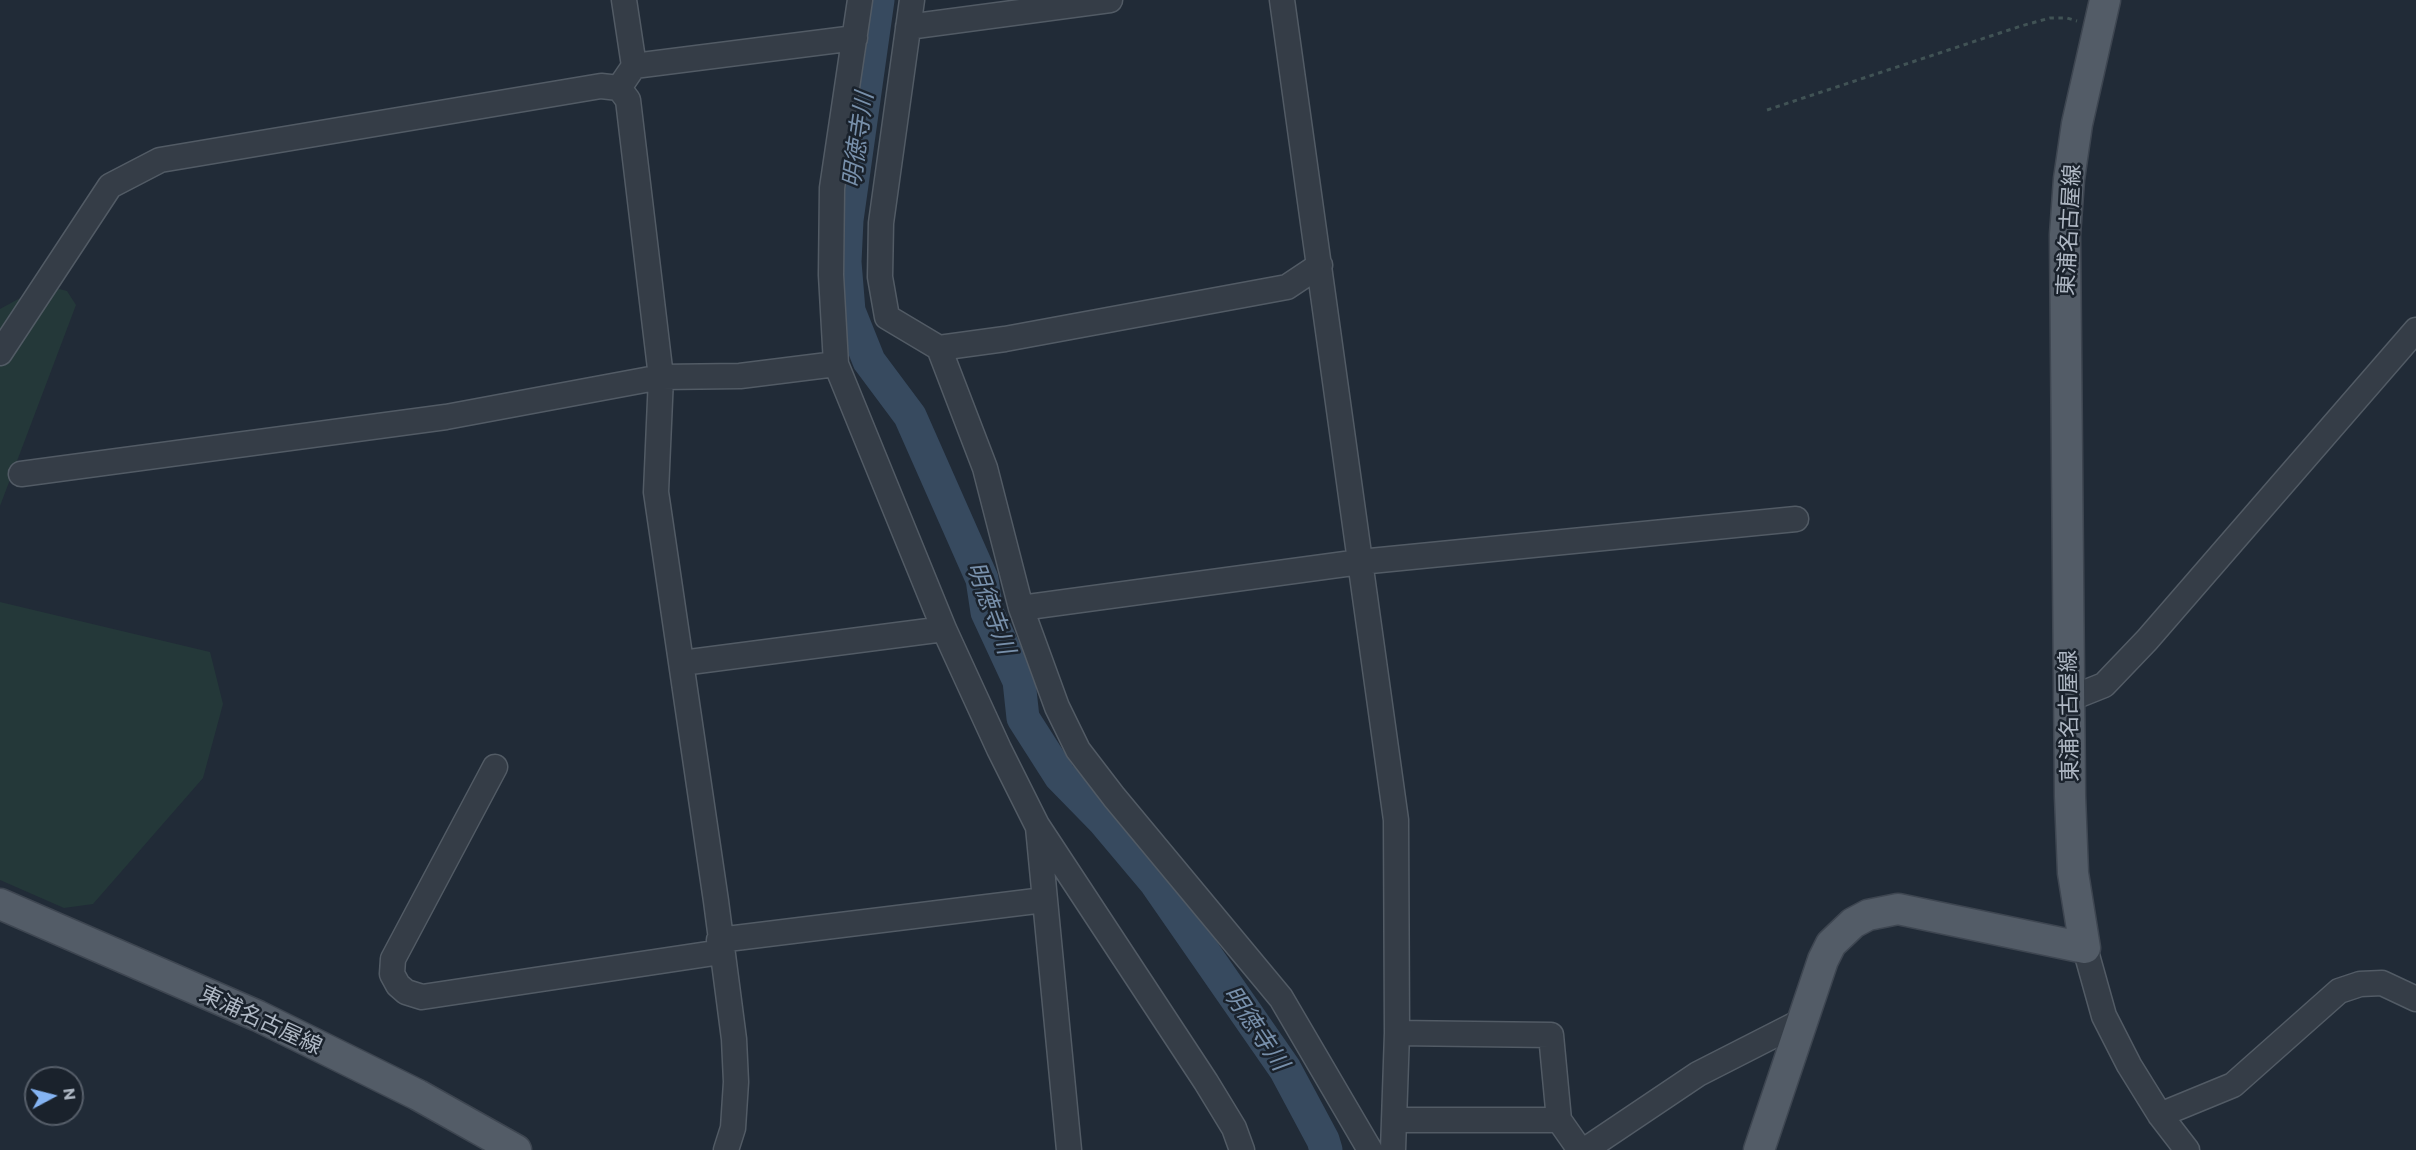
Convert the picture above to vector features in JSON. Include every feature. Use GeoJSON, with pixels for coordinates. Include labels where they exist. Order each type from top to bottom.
{"type":"FeatureCollection","features":[{"type":"Feature","properties":{"kind":"main road","name":"東浦名古屋線"},"geometry":{"type":"LineString","coordinates":[[2085,948],[2073,873],[2069,699],[2069,470],[2065,235],[2076,135],[2105,0]]}},
{"type":"Feature","properties":{"kind":"main road","name":"東浦名古屋線"},"geometry":{"type":"LineString","coordinates":[[0,904],[258,1016],[418,1095],[516,1150]]}},
{"type":"Feature","properties":{"kind":"main road"},"geometry":{"type":"LineString","coordinates":[[1759,1150],[1802,1021],[1831,944],[1844,929],[1868,915],[1898,909],[2085,948]]}},
{"type":"Feature","properties":{"kind":"street"},"geometry":{"type":"LineString","coordinates":[[620,88],[634,66],[624,0]]}},
{"type":"Feature","properties":{"kind":"street"},"geometry":{"type":"LineString","coordinates":[[860,0],[832,188],[831,275],[836,364],[944,629],[1037,825],[1206,1082],[1234,1128],[1242,1150]]}},
{"type":"Feature","properties":{"kind":"street"},"geometry":{"type":"LineString","coordinates":[[912,0],[881,224],[880,277],[887,317],[939,348],[985,468],[1021,608],[1057,707],[1078,750],[1114,797],[1281,998],[1370,1150]]}},
{"type":"Feature","properties":{"kind":"street"},"geometry":{"type":"LineString","coordinates":[[908,27],[1110,0]]}},
{"type":"Feature","properties":{"kind":"street"},"geometry":{"type":"LineString","coordinates":[[1282,0],[1396,820],[1397,1032],[1393,1150]]}},
{"type":"Feature","properties":{"kind":"street"},"geometry":{"type":"LineString","coordinates":[[634,66],[855,38]]}},
{"type":"Feature","properties":{"kind":"street"},"geometry":{"type":"LineString","coordinates":[[0,353],[110,186],[160,160],[601,86],[620,88]]}},
{"type":"Feature","properties":{"kind":"street"},"geometry":{"type":"LineString","coordinates":[[620,88],[628,100],[661,377],[656,492],[717,901],[720,946],[734,1039],[736,1082],[733,1128],[726,1150]]}},
{"type":"Feature","properties":{"kind":"street"},"geometry":{"type":"LineString","coordinates":[[939,348],[1005,339],[1287,287],[1320,265]]}},
{"type":"Feature","properties":{"kind":"street"},"geometry":{"type":"LineString","coordinates":[[2069,699],[2104,685],[2147,640],[2416,330]]}},
{"type":"Feature","properties":{"kind":"street"},"geometry":{"type":"LineString","coordinates":[[21,474],[446,417],[661,377],[740,376],[836,364]]}},
{"type":"Feature","properties":{"kind":"street"},"geometry":{"type":"LineString","coordinates":[[1021,608],[1360,562],[1796,519]]}},
{"type":"Feature","properties":{"kind":"street"},"geometry":{"type":"LineString","coordinates":[[682,663],[944,629]]}},
{"type":"Feature","properties":{"kind":"street"},"geometry":{"type":"LineString","coordinates":[[495,767],[393,959],[392,974],[398,985],[406,992],[422,997],[720,946],[1044,900]]}},
{"type":"Feature","properties":{"kind":"street"},"geometry":{"type":"LineString","coordinates":[[1037,825],[1069,1150]]}},
{"type":"Feature","properties":{"kind":"street"},"geometry":{"type":"LineString","coordinates":[[2085,948],[2104,1016],[2129,1065],[2160,1115],[2187,1150]]}},
{"type":"Feature","properties":{"kind":"street"},"geometry":{"type":"LineString","coordinates":[[2160,1115],[2233,1084],[2339,991],[2360,984],[2382,983],[2416,999]]}},
{"type":"Feature","properties":{"kind":"street"},"geometry":{"type":"LineString","coordinates":[[1585,1150],[1698,1074],[1802,1021]]}},
{"type":"Feature","properties":{"kind":"street"},"geometry":{"type":"LineString","coordinates":[[1397,1032],[1551,1035],[1559,1120],[1580,1150]]}},
{"type":"Feature","properties":{"kind":"street"},"geometry":{"type":"LineString","coordinates":[[1755,1043],[1780,1044],[1789,1063]]}},
{"type":"Feature","properties":{"kind":"street"},"geometry":{"type":"LineString","coordinates":[[1394,1120],[1559,1120]]}},
{"type":"Feature","properties":{"kind":"path"},"geometry":{"type":"LineString","coordinates":[[1767,110],[2050,18],[2067,18],[2098,29]]}},
{"type":"Feature","properties":{"kind":"green space"},"geometry":{"type":"Polygon","coordinates":[[[44,285],[67,291],[76,305],[0,506],[0,309],[44,285]]]}},
{"type":"Feature","properties":{"kind":"green space"},"geometry":{"type":"Polygon","coordinates":[[[0,602],[210,652],[223,704],[203,778],[93,904],[64,908],[0,880],[0,602]]]}},
{"type":"Feature","properties":{"kind":"waterway","name":"明徳寺川"},"geometry":{"type":"LineString","coordinates":[[878,0],[847,220],[845,262],[849,311],[869,361],[910,416],[982,579],[987,612],[1019,681],[1023,718],[1060,776],[1103,820],[1156,883],[1285,1069],[1323,1140],[1326,1150]]}}]}
